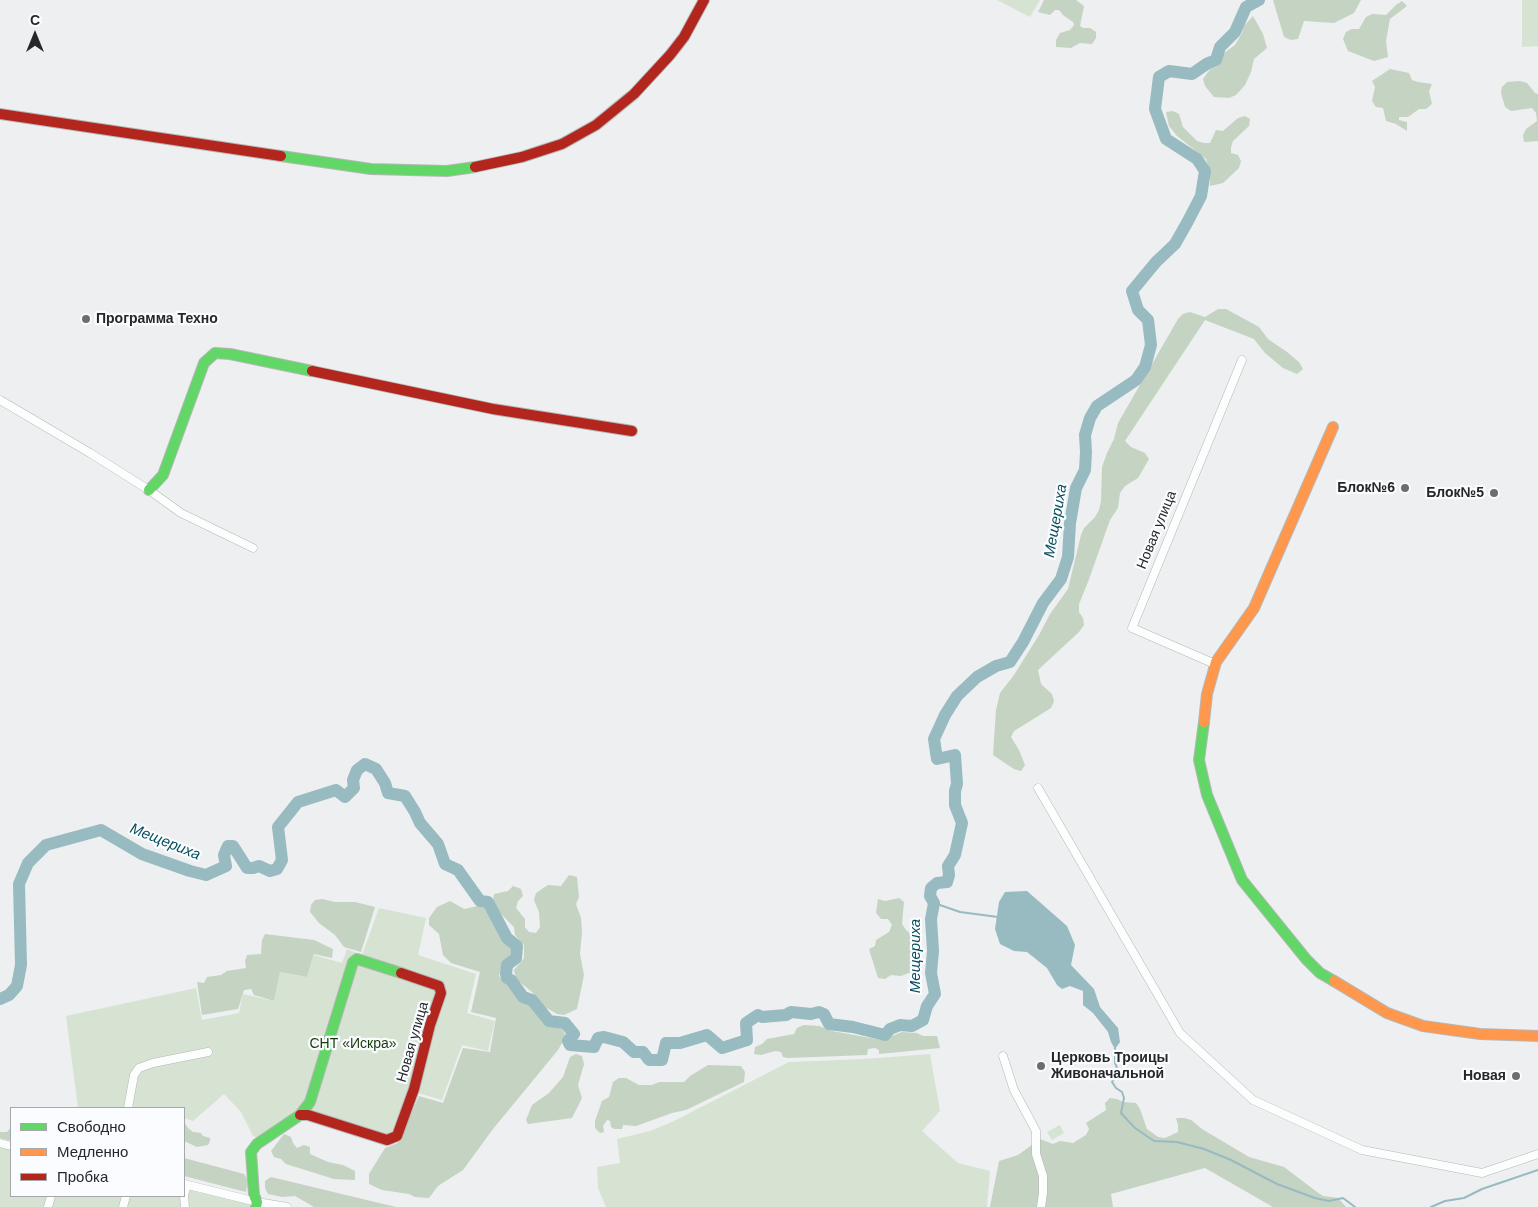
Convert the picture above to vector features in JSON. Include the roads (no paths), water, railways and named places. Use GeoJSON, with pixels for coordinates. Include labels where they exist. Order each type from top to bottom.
{"type":"FeatureCollection","features":[{"type":"Feature","properties":{"kind":"street"},"geometry":{"type":"LineString","coordinates":[[0,114],[372,168],[408,171],[447,171],[486,165],[522,157],[562,144],[596,125],[634,94],[670,55],[684,37],[704,0]]}},
{"type":"Feature","properties":{"kind":"street"},"geometry":{"type":"LineString","coordinates":[[149,490],[163,475],[204,363],[215,353],[230,354],[492,410],[632,431]]}},
{"type":"Feature","properties":{"kind":"street","name":"Новая улица"},"geometry":{"type":"LineString","coordinates":[[1215,664],[1132,628],[1242,360]]}},
{"type":"Feature","properties":{"kind":"street"},"geometry":{"type":"LineString","coordinates":[[0,400],[90,452],[181,513],[253,548]]}},
{"type":"Feature","properties":{"kind":"street"},"geometry":{"type":"LineString","coordinates":[[1333,427],[1254,608],[1215,664],[1207,694],[1199,760],[1207,795],[1242,880],[1306,959],[1320,973],[1387,1012],[1423,1026],[1480,1034],[1538,1036]]}},
{"type":"Feature","properties":{"kind":"street"},"geometry":{"type":"LineString","coordinates":[[1038,788],[1180,1033],[1253,1100],[1362,1150],[1464,1170],[1482,1173],[1538,1154]]}},
{"type":"Feature","properties":{"kind":"street","name":"Новая улица"},"geometry":{"type":"LineString","coordinates":[[257,1205],[254,1196],[251,1152],[257,1144],[306,1110],[353,962],[357,959],[439,986],[441,993],[430,1024],[414,1089],[397,1136],[387,1140],[308,1115],[300,1115]]}},
{"type":"Feature","properties":{"kind":"street"},"geometry":{"type":"LineString","coordinates":[[128,1107],[134,1075],[139,1068],[153,1063],[208,1052]]}},
{"type":"Feature","properties":{"kind":"street"},"geometry":{"type":"LineString","coordinates":[[1003,1056],[1014,1090],[1036,1131],[1036,1154],[1043,1176],[1041,1207]]}},
{"type":"Feature","properties":{"kind":"street"},"geometry":{"type":"LineString","coordinates":[[185,1184],[257,1205],[287,1207]]}},
{"type":"Feature","properties":{"kind":"water"},"geometry":{"type":"Polygon","coordinates":[[[1027,891],[1067,926],[1075,945],[1071,965],[1094,989],[1100,1007],[1118,1028],[1120,1042],[1115,1049],[1108,1032],[1093,1013],[1083,1005],[1083,991],[1070,986],[1062,989],[1057,985],[1047,968],[1027,952],[1014,951],[1000,944],[995,929],[999,902],[1005,892],[1027,891]]]}},
{"type":"Feature","properties":{"kind":"waterway","name":"Мещериха"},"geometry":{"type":"LineString","coordinates":[[0,999],[9,995],[17,986],[21,965],[19,884],[28,863],[46,845],[101,830],[142,854],[206,875],[226,866],[224,855],[228,846],[233,846],[247,868],[259,866],[270,871],[277,869],[282,860],[278,827],[298,802],[336,790],[345,797],[354,788],[353,780],[357,770],[365,764],[376,769],[385,783],[388,793],[405,796],[420,823],[438,844],[445,864],[458,870],[480,901],[488,902],[507,938],[517,946],[516,958],[507,965],[507,978],[511,980],[523,997],[532,1000],[549,1021],[565,1023],[574,1034],[568,1041],[570,1045],[594,1047],[598,1038],[604,1037],[623,1042],[634,1052],[643,1052],[649,1060],[662,1060],[666,1043],[680,1043],[707,1035],[722,1048],[747,1040],[746,1023],[758,1015],[762,1017],[786,1015],[791,1012],[811,1014],[819,1012],[824,1014],[829,1024],[853,1027],[885,1035],[890,1029],[900,1025],[912,1026],[923,1020],[927,1006],[935,994],[931,973],[933,951],[931,919],[934,903],[930,896],[931,888],[937,883],[947,882],[949,875],[948,866],[955,855],[962,823],[955,805],[957,784],[955,755],[937,759],[934,739],[945,715],[957,696],[977,677],[996,666],[1010,662],[1023,642],[1043,603],[1061,579],[1068,557],[1070,523],[1076,488],[1085,470],[1085,435],[1090,418],[1097,406],[1136,380],[1145,367],[1151,345],[1148,320],[1138,310],[1132,291],[1156,262],[1175,244],[1201,196],[1205,171],[1197,159],[1166,139],[1155,109],[1159,77],[1169,71],[1192,74],[1216,60],[1220,47],[1235,32],[1246,7],[1259,0]]}},
{"type":"Feature","properties":{"kind":"waterway"},"geometry":{"type":"LineString","coordinates":[[934,903],[960,912],[998,917]]}},
{"type":"Feature","properties":{"kind":"waterway"},"geometry":{"type":"LineString","coordinates":[[1115,1048],[1115,1063],[1118,1070],[1112,1082],[1122,1092],[1124,1098],[1121,1113],[1135,1128],[1154,1141],[1177,1142],[1204,1149],[1231,1160],[1277,1184],[1329,1201],[1343,1198],[1355,1207]]}},
{"type":"Feature","properties":{"kind":"waterway"},"geometry":{"type":"LineString","coordinates":[[1431,1207],[1445,1201],[1464,1198],[1482,1189],[1538,1170]]}},
{"type":"Feature","properties":{"kind":"place","name":"Программа Техно"},"geometry":{"type":"Point","coordinates":[86,319]}},
{"type":"Feature","properties":{"kind":"place","name":"Блок№6"},"geometry":{"type":"Point","coordinates":[1405,488]}},
{"type":"Feature","properties":{"kind":"place","name":"Блок№5"},"geometry":{"type":"Point","coordinates":[1494,493]}},
{"type":"Feature","properties":{"kind":"place","name":"Церковь Троицы Живоначальной"},"geometry":{"type":"Point","coordinates":[1041,1066]}},
{"type":"Feature","properties":{"kind":"place","name":"Новая"},"geometry":{"type":"Point","coordinates":[1516,1076]}},
{"type":"Feature","properties":{"kind":"park label","name":"СНТ «Искра»"},"geometry":{"type":"Point","coordinates":[353,1044]}}]}
